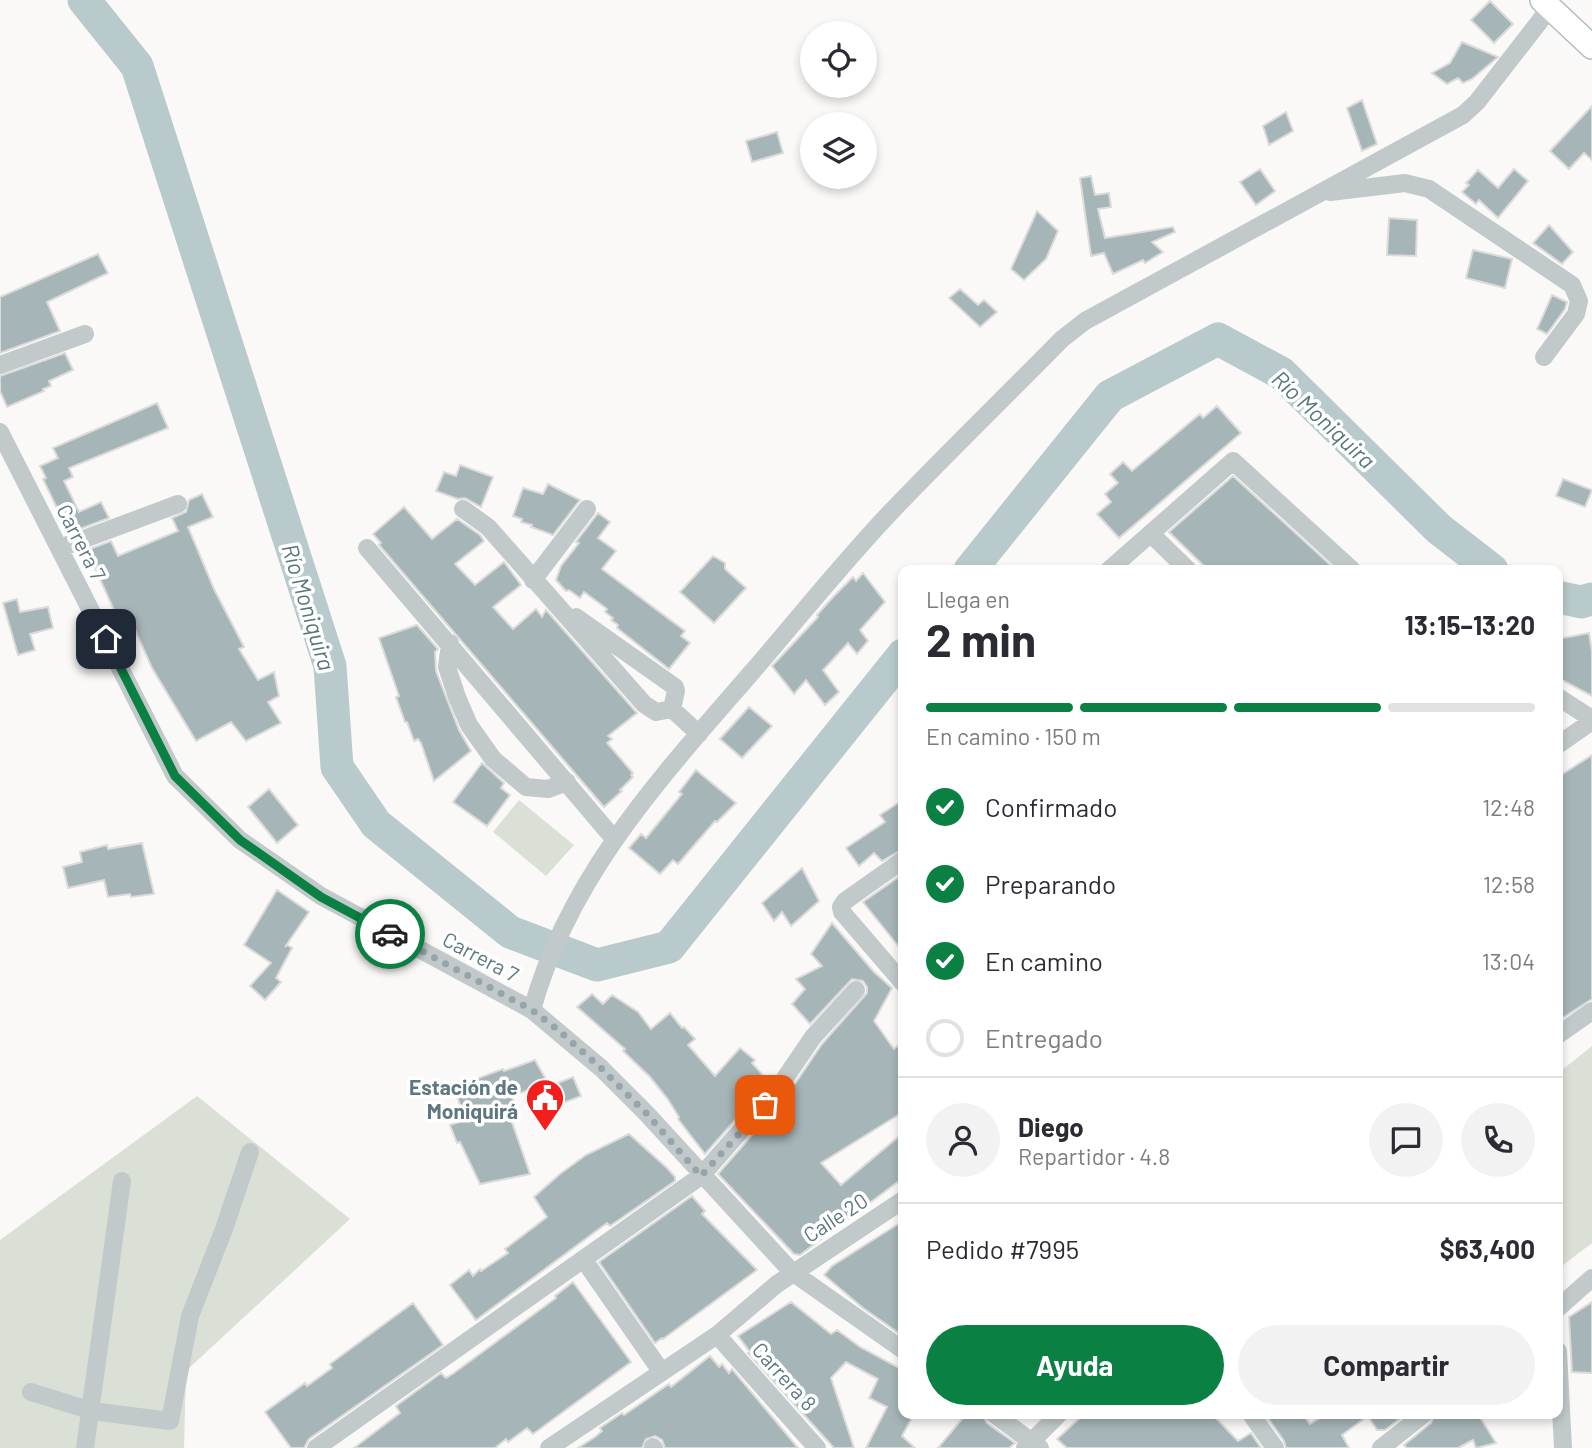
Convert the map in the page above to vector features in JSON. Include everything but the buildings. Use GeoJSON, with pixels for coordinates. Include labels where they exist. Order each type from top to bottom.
{"type":"FeatureCollection","features":[{"type":"Feature","properties":{"kind":"main road"},"geometry":{"type":"LineString","coordinates":[[1546,4],[1592,47]]}},
{"type":"Feature","properties":{"kind":"street"},"geometry":{"type":"LineString","coordinates":[[532,1010],[542,974],[574,904],[648,792],[886,518],[1062,339],[1085,321],[1463,115],[1482,96],[1546,4]]}},
{"type":"Feature","properties":{"kind":"street"},"geometry":{"type":"LineString","coordinates":[[1320,193],[1405,183],[1429,189],[1572,285],[1579,301],[1576,314],[1544,356]]}},
{"type":"Feature","properties":{"kind":"street"},"geometry":{"type":"LineString","coordinates":[[0,365],[85,334]]}},
{"type":"Feature","properties":{"kind":"street","name":"Carrera 7"},"geometry":{"type":"LineString","coordinates":[[0,432],[175,776],[240,840],[321,897],[532,1010],[601,1068],[647,1114],[701,1176],[792,1272],[898,1346]]}},
{"type":"Feature","properties":{"kind":"street"},"geometry":{"type":"LineString","coordinates":[[1115,565],[1233,461],[1347,565]]}},
{"type":"Feature","properties":{"kind":"street"},"geometry":{"type":"LineString","coordinates":[[60,548],[178,504]]}},
{"type":"Feature","properties":{"kind":"street"},"geometry":{"type":"LineString","coordinates":[[464,509],[488,527],[644,704],[656,712],[672,709]]}},
{"type":"Feature","properties":{"kind":"street"},"geometry":{"type":"LineString","coordinates":[[533,580],[587,509]]}},
{"type":"Feature","properties":{"kind":"street"},"geometry":{"type":"LineString","coordinates":[[1151,534],[1183,565]]}},
{"type":"Feature","properties":{"kind":"street"},"geometry":{"type":"LineString","coordinates":[[367,548],[615,840]]}},
{"type":"Feature","properties":{"kind":"street"},"geometry":{"type":"LineString","coordinates":[[550,598],[675,687],[672,709]]}},
{"type":"Feature","properties":{"kind":"street"},"geometry":{"type":"LineString","coordinates":[[450,643],[447,667],[457,697],[469,725],[493,759],[526,787],[548,789],[567,782]]}},
{"type":"Feature","properties":{"kind":"street"},"geometry":{"type":"LineString","coordinates":[[1563,700],[1592,720],[1563,741]]}},
{"type":"Feature","properties":{"kind":"street"},"geometry":{"type":"LineString","coordinates":[[672,709],[699,734]]}},
{"type":"Feature","properties":{"kind":"street"},"geometry":{"type":"LineString","coordinates":[[898,864],[845,901],[841,907],[842,912],[898,977]]}},
{"type":"Feature","properties":{"kind":"street"},"geometry":{"type":"LineString","coordinates":[[316,1448],[701,1176],[779,1087],[813,1037],[856,990]]}},
{"type":"Feature","properties":{"kind":"street"},"geometry":{"type":"LineString","coordinates":[[1563,1031],[1592,1011]]}},
{"type":"Feature","properties":{"kind":"street"},"geometry":{"type":"LineString","coordinates":[[31,1392],[92,1411],[170,1421],[190,1316],[225,1229],[250,1152]]}},
{"type":"Feature","properties":{"kind":"street"},"geometry":{"type":"LineString","coordinates":[[85,1448],[122,1181]]}},
{"type":"Feature","properties":{"kind":"street","name":"Calle 20"},"geometry":{"type":"LineString","coordinates":[[549,1448],[661,1370],[717,1335],[792,1272],[898,1203]]}},
{"type":"Feature","properties":{"kind":"street"},"geometry":{"type":"LineString","coordinates":[[584,1260],[661,1370]]}},
{"type":"Feature","properties":{"kind":"street"},"geometry":{"type":"LineString","coordinates":[[1563,1304],[1592,1278]]}},
{"type":"Feature","properties":{"kind":"street","name":"Carrera 8"},"geometry":{"type":"LineString","coordinates":[[717,1335],[817,1448]]}},
{"type":"Feature","properties":{"kind":"street"},"geometry":{"type":"LineString","coordinates":[[1000,1419],[1032,1446],[1055,1419]]}},
{"type":"Feature","properties":{"kind":"street"},"geometry":{"type":"LineString","coordinates":[[1255,1419],[1275,1448]]}},
{"type":"Feature","properties":{"kind":"street"},"geometry":{"type":"LineString","coordinates":[[1381,1448],[1418,1419]]}},
{"type":"Feature","properties":{"kind":"street"},"geometry":{"type":"LineString","coordinates":[[1562,1419],[1563,1448]]}},
{"type":"Feature","properties":{"kind":"shaded area"},"geometry":{"type":"Polygon","coordinates":[[[519,800],[574,845],[546,876],[493,832],[519,800]]]}},
{"type":"Feature","properties":{"kind":"shaded area"},"geometry":{"type":"Polygon","coordinates":[[[1592,1046],[1592,1243],[1563,1265],[1563,1069],[1592,1046]]]}},
{"type":"Feature","properties":{"kind":"shaded area"},"geometry":{"type":"Polygon","coordinates":[[[197,1096],[350,1219],[186,1371],[184,1448],[0,1448],[0,1240],[197,1096]]]}},
{"type":"Feature","properties":{"kind":"waterway","name":"Río Moniquira"},"geometry":{"type":"LineString","coordinates":[[84,0],[137,66],[330,666],[337,767],[376,824],[510,932],[597,965],[669,947],[898,661]]}},
{"type":"Feature","properties":{"kind":"waterway","name":"Río Moniquira"},"geometry":{"type":"LineString","coordinates":[[974,565],[1110,396],[1218,339],[1281,373],[1439,529],[1486,565]]}},
{"type":"Feature","properties":{"kind":"waterway","name":"Río Moniquira"},"geometry":{"type":"LineString","coordinates":[[1563,598],[1581,602],[1592,599]]}},
{"type":"Feature","properties":{"kind":"way so far"},"geometry":{"type":"LineString","coordinates":[[390,934],[532,1010],[557,1029],[647,1114],[701,1176],[765,1105]]}},
{"type":"Feature","properties":{"kind":"place","name":"Estación de Moniquirá"},"geometry":{"type":"Point","coordinates":[545,1132]}},
{"type":"Feature","properties":{"kind":"route"},"geometry":{"type":"LineString","coordinates":[[106,639],[175,776],[240,840],[321,897],[390,934]]}}]}
